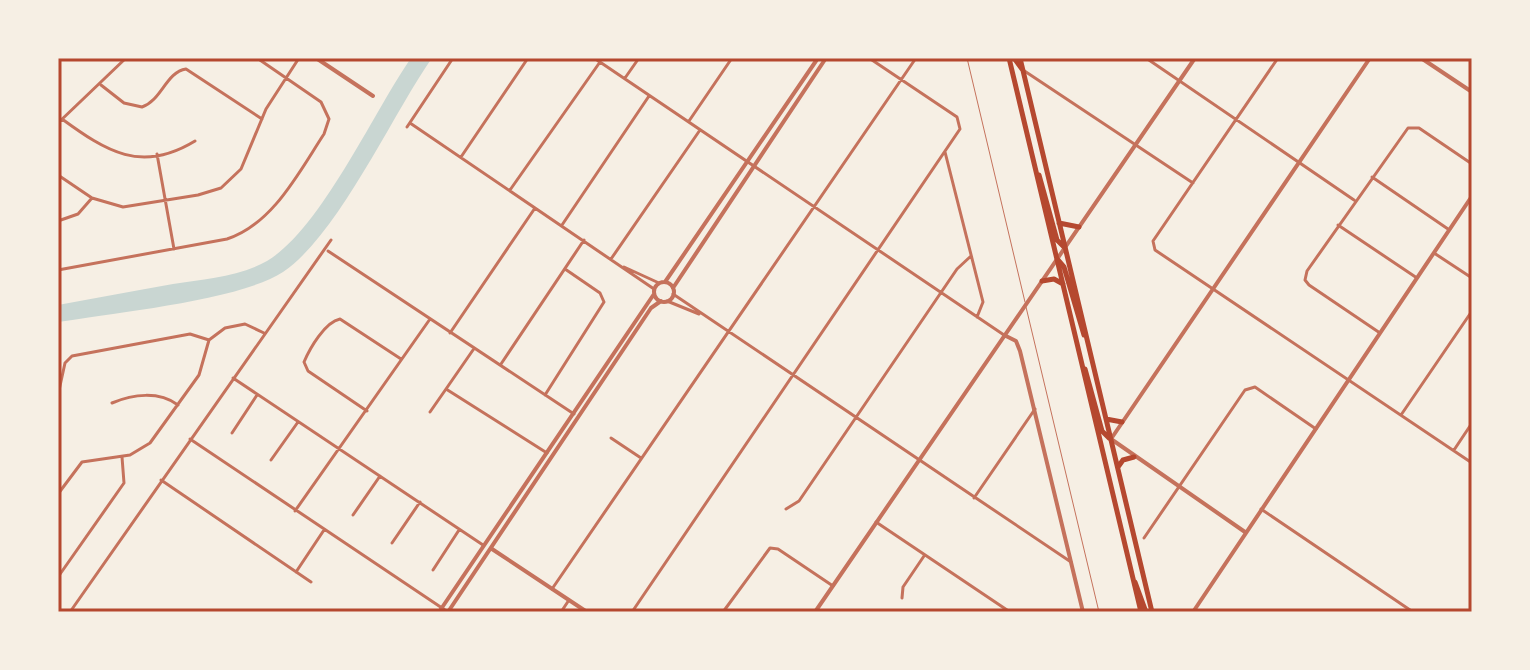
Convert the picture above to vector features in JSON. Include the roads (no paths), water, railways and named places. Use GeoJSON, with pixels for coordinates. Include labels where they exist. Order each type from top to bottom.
{"type":"FeatureCollection","features":[{"type":"Feature","properties":{"kind":"highway"},"geometry":{"type":"LineString","coordinates":[[1011,58],[1022,69]]}},
{"type":"Feature","properties":{"kind":"highway"},"geometry":{"type":"LineString","coordinates":[[1011,58],[1035,171],[1133,578],[1141,591],[1143,612]]}},
{"type":"Feature","properties":{"kind":"highway"},"geometry":{"type":"LineString","coordinates":[[1020,58],[1152,612]]}},
{"type":"Feature","properties":{"kind":"highway"},"geometry":{"type":"LineString","coordinates":[[1014,81],[1022,69]]}},
{"type":"Feature","properties":{"kind":"highway"},"geometry":{"type":"LineString","coordinates":[[1035,171],[1043,182],[1057,240],[1065,247]]}},
{"type":"Feature","properties":{"kind":"highway"},"geometry":{"type":"LineString","coordinates":[[1059,223],[1079,227]]}},
{"type":"Feature","properties":{"kind":"highway"},"geometry":{"type":"LineString","coordinates":[[1057,259],[1064,267],[1080,328],[1087,339]]}},
{"type":"Feature","properties":{"kind":"highway"},"geometry":{"type":"LineString","coordinates":[[1042,281],[1054,279],[1063,284]]}},
{"type":"Feature","properties":{"kind":"highway"},"geometry":{"type":"LineString","coordinates":[[1082,365],[1089,375],[1102,431],[1111,439]]}},
{"type":"Feature","properties":{"kind":"highway"},"geometry":{"type":"LineString","coordinates":[[1106,419],[1122,422]]}},
{"type":"Feature","properties":{"kind":"highway"},"geometry":{"type":"LineString","coordinates":[[1103,454],[1111,439]]}},
{"type":"Feature","properties":{"kind":"highway"},"geometry":{"type":"LineString","coordinates":[[1118,468],[1123,460],[1134,457]]}},
{"type":"Feature","properties":{"kind":"street"},"geometry":{"type":"LineString","coordinates":[[58,123],[126,58]]}},
{"type":"Feature","properties":{"kind":"street"},"geometry":{"type":"LineString","coordinates":[[58,270],[234,236],[260,221],[324,134],[329,116],[321,102],[257,58]]}},
{"type":"Feature","properties":{"kind":"street"},"geometry":{"type":"LineString","coordinates":[[58,175],[92,198],[123,207],[209,193],[233,179],[244,164],[262,119],[299,58]]}},
{"type":"Feature","properties":{"kind":"street"},"geometry":{"type":"LineString","coordinates":[[316,58],[373,96]]}},
{"type":"Feature","properties":{"kind":"street"},"geometry":{"type":"LineString","coordinates":[[453,58],[408,125],[624,267],[664,301],[703,315]]}},
{"type":"Feature","properties":{"kind":"street"},"geometry":{"type":"LineString","coordinates":[[461,157],[528,58]]}},
{"type":"Feature","properties":{"kind":"street"},"geometry":{"type":"LineString","coordinates":[[594,58],[1018,344],[1083,612]]}},
{"type":"Feature","properties":{"kind":"street"},"geometry":{"type":"LineString","coordinates":[[624,79],[639,58]]}},
{"type":"Feature","properties":{"kind":"street"},"geometry":{"type":"LineString","coordinates":[[688,122],[732,58]]}},
{"type":"Feature","properties":{"kind":"street"},"geometry":{"type":"LineString","coordinates":[[441,610],[654,292],[818,58]]}},
{"type":"Feature","properties":{"kind":"street"},"geometry":{"type":"LineString","coordinates":[[190,439],[448,612],[651,308],[664,301],[673,291],[826,58]]}},
{"type":"Feature","properties":{"kind":"street"},"geometry":{"type":"LineString","coordinates":[[632,612],[945,152],[961,123],[869,58]]}},
{"type":"Feature","properties":{"kind":"street"},"geometry":{"type":"LineString","coordinates":[[552,589],[916,58]]}},
{"type":"Feature","properties":{"kind":"street"},"geometry":{"type":"LineString","coordinates":[[1146,58],[1355,201]]}},
{"type":"Feature","properties":{"kind":"street"},"geometry":{"type":"LineString","coordinates":[[815,612],[1195,58]]}},
{"type":"Feature","properties":{"kind":"street"},"geometry":{"type":"LineString","coordinates":[[1278,58],[1153,241],[1156,251],[1472,463]]}},
{"type":"Feature","properties":{"kind":"street"},"geometry":{"type":"LineString","coordinates":[[1245,532],[1111,439],[1370,58]]}},
{"type":"Feature","properties":{"kind":"street"},"geometry":{"type":"LineString","coordinates":[[1421,58],[1472,92]]}},
{"type":"Feature","properties":{"kind":"street"},"geometry":{"type":"LineString","coordinates":[[510,191],[600,62]]}},
{"type":"Feature","properties":{"kind":"street"},"geometry":{"type":"LineString","coordinates":[[101,85],[124,103],[142,107],[156,99],[177,72],[186,69],[262,119]]}},
{"type":"Feature","properties":{"kind":"street"},"geometry":{"type":"LineString","coordinates":[[1022,69],[1193,183]]}},
{"type":"Feature","properties":{"kind":"street"},"geometry":{"type":"LineString","coordinates":[[562,226],[649,96]]}},
{"type":"Feature","properties":{"kind":"street"},"geometry":{"type":"LineString","coordinates":[[62,119],[114,153],[130,157],[183,148],[195,141]]}},
{"type":"Feature","properties":{"kind":"street"},"geometry":{"type":"LineString","coordinates":[[1380,333],[1311,287],[1305,280],[1306,273],[1411,126],[1422,130],[1472,164]]}},
{"type":"Feature","properties":{"kind":"street"},"geometry":{"type":"LineString","coordinates":[[611,259],[700,130]]}},
{"type":"Feature","properties":{"kind":"street"},"geometry":{"type":"LineString","coordinates":[[945,152],[983,302],[977,317]]}},
{"type":"Feature","properties":{"kind":"street"},"geometry":{"type":"LineString","coordinates":[[157,154],[174,249]]}},
{"type":"Feature","properties":{"kind":"street"},"geometry":{"type":"LineString","coordinates":[[1372,177],[1450,230]]}},
{"type":"Feature","properties":{"kind":"street"},"geometry":{"type":"LineString","coordinates":[[1193,612],[1472,196]]}},
{"type":"Feature","properties":{"kind":"street"},"geometry":{"type":"LineString","coordinates":[[58,221],[78,214],[92,198]]}},
{"type":"Feature","properties":{"kind":"street"},"geometry":{"type":"LineString","coordinates":[[450,333],[535,208]]}},
{"type":"Feature","properties":{"kind":"street"},"geometry":{"type":"LineString","coordinates":[[1338,225],[1417,278]]}},
{"type":"Feature","properties":{"kind":"street"},"geometry":{"type":"LineString","coordinates":[[70,612],[331,240]]}},
{"type":"Feature","properties":{"kind":"street"},"geometry":{"type":"LineString","coordinates":[[500,365],[584,240]]}},
{"type":"Feature","properties":{"kind":"street"},"geometry":{"type":"LineString","coordinates":[[326,250],[574,414]]}},
{"type":"Feature","properties":{"kind":"street"},"geometry":{"type":"LineString","coordinates":[[1434,253],[1472,278]]}},
{"type":"Feature","properties":{"kind":"street"},"geometry":{"type":"LineString","coordinates":[[786,509],[799,501],[957,269],[971,256]]}},
{"type":"Feature","properties":{"kind":"street"},"geometry":{"type":"LineString","coordinates":[[624,267],[662,283],[855,420],[1071,562]]}},
{"type":"Feature","properties":{"kind":"street"},"geometry":{"type":"LineString","coordinates":[[545,395],[604,302],[600,293],[565,269]]}},
{"type":"Feature","properties":{"kind":"street"},"geometry":{"type":"LineString","coordinates":[[1401,415],[1472,311]]}},
{"type":"Feature","properties":{"kind":"street"},"geometry":{"type":"LineString","coordinates":[[367,411],[305,365],[310,351],[335,319],[347,322],[402,359]]}},
{"type":"Feature","properties":{"kind":"street"},"geometry":{"type":"LineString","coordinates":[[295,511],[430,319]]}},
{"type":"Feature","properties":{"kind":"street"},"geometry":{"type":"LineString","coordinates":[[58,494],[82,462],[122,457],[150,443],[201,371],[209,340],[225,328],[245,324],[264,333]]}},
{"type":"Feature","properties":{"kind":"street"},"geometry":{"type":"LineString","coordinates":[[58,395],[65,363],[72,356],[190,334],[209,340]]}},
{"type":"Feature","properties":{"kind":"street"},"geometry":{"type":"LineString","coordinates":[[430,412],[473,350]]}},
{"type":"Feature","properties":{"kind":"street"},"geometry":{"type":"LineString","coordinates":[[233,378],[587,612]]}},
{"type":"Feature","properties":{"kind":"street"},"geometry":{"type":"LineString","coordinates":[[1144,538],[1249,387],[1316,429]]}},
{"type":"Feature","properties":{"kind":"street"},"geometry":{"type":"LineString","coordinates":[[446,389],[547,453]]}},
{"type":"Feature","properties":{"kind":"street"},"geometry":{"type":"LineString","coordinates":[[232,433],[257,395]]}},
{"type":"Feature","properties":{"kind":"street"},"geometry":{"type":"LineString","coordinates":[[112,403],[125,397],[161,396],[178,405]]}},
{"type":"Feature","properties":{"kind":"street"},"geometry":{"type":"LineString","coordinates":[[974,498],[1035,409]]}},
{"type":"Feature","properties":{"kind":"street"},"geometry":{"type":"LineString","coordinates":[[543,473],[571,428],[574,414]]}},
{"type":"Feature","properties":{"kind":"street"},"geometry":{"type":"LineString","coordinates":[[271,460],[298,422]]}},
{"type":"Feature","properties":{"kind":"street"},"geometry":{"type":"LineString","coordinates":[[1453,451],[1472,423]]}},
{"type":"Feature","properties":{"kind":"street"},"geometry":{"type":"LineString","coordinates":[[611,438],[642,459]]}},
{"type":"Feature","properties":{"kind":"street"},"geometry":{"type":"LineString","coordinates":[[58,577],[124,483],[126,472],[122,457]]}},
{"type":"Feature","properties":{"kind":"street"},"geometry":{"type":"LineString","coordinates":[[353,515],[380,476]]}},
{"type":"Feature","properties":{"kind":"street"},"geometry":{"type":"LineString","coordinates":[[161,480],[311,582]]}},
{"type":"Feature","properties":{"kind":"street"},"geometry":{"type":"LineString","coordinates":[[392,543],[420,502]]}},
{"type":"Feature","properties":{"kind":"street"},"geometry":{"type":"LineString","coordinates":[[1261,508],[1413,612]]}},
{"type":"Feature","properties":{"kind":"street"},"geometry":{"type":"LineString","coordinates":[[876,522],[1010,612]]}},
{"type":"Feature","properties":{"kind":"street"},"geometry":{"type":"LineString","coordinates":[[296,572],[324,530]]}},
{"type":"Feature","properties":{"kind":"street"},"geometry":{"type":"LineString","coordinates":[[433,570],[459,530]]}},
{"type":"Feature","properties":{"kind":"street"},"geometry":{"type":"LineString","coordinates":[[723,612],[763,553],[772,548],[833,586]]}},
{"type":"Feature","properties":{"kind":"street"},"geometry":{"type":"LineString","coordinates":[[902,598],[903,587],[925,555]]}},
{"type":"Feature","properties":{"kind":"street"},"geometry":{"type":"LineString","coordinates":[[561,612],[569,600]]}},
{"type":"Feature","properties":{"kind":"lane"},"geometry":{"type":"LineString","coordinates":[[967,58],[1099,612]]}}]}
